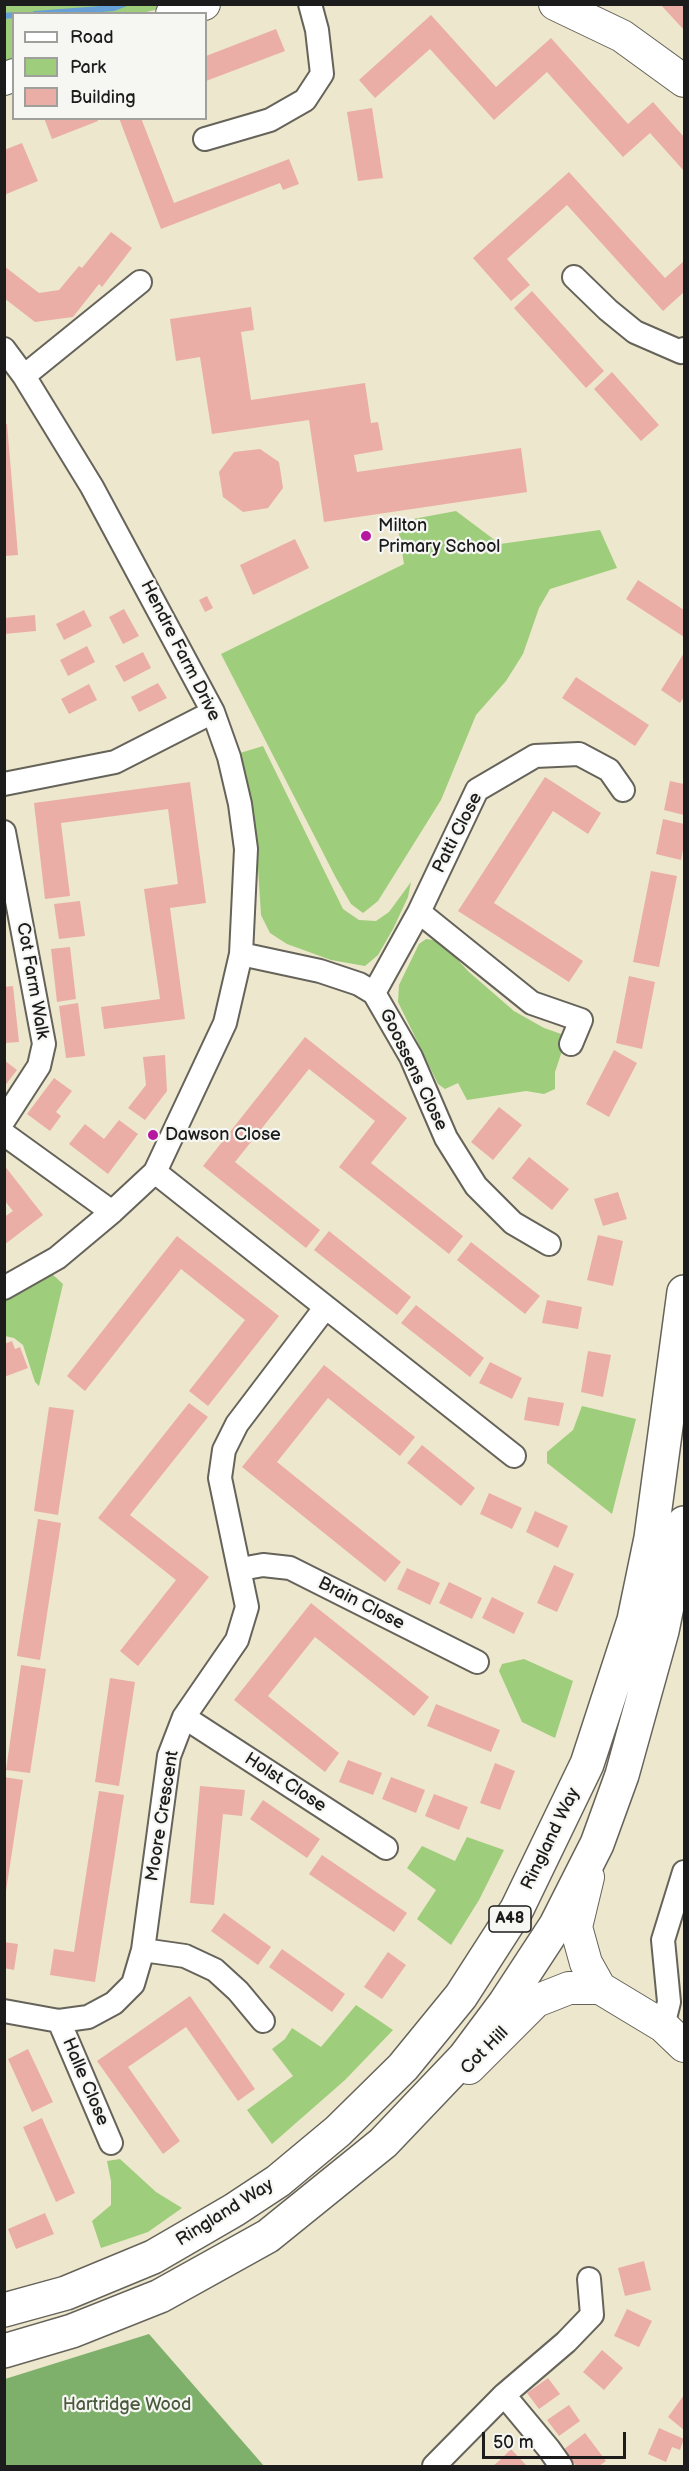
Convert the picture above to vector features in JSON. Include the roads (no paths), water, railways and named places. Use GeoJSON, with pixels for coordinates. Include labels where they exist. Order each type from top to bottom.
{"type":"FeatureCollection","features":[{"type":"Feature","properties":{"kind":"main road","name":"Ringland Way"},"geometry":{"type":"LineString","coordinates":[[4,2310],[66,2293],[153,2257],[234,2210],[278,2181],[338,2131],[403,2067],[461,1996],[517,1909],[587,1764],[630,1631],[651,1538],[684,1292]]}},
{"type":"Feature","properties":{"kind":"main road","name":"A48"},"geometry":{"type":"LineString","coordinates":[[4,2351],[72,2331],[160,2296],[268,2236],[383,2143],[464,2058],[505,2003],[556,1925],[597,1844],[622,1775],[662,1631],[684,1523]]}},
{"type":"Feature","properties":{"kind":"street"},"geometry":{"type":"LineString","coordinates":[[178,12],[204,4]]}},
{"type":"Feature","properties":{"kind":"street"},"geometry":{"type":"LineString","coordinates":[[205,139],[270,120],[304,100],[322,74],[310,4]]}},
{"type":"Feature","properties":{"kind":"street"},"geometry":{"type":"LineString","coordinates":[[566,6],[622,36],[684,81]]}},
{"type":"Feature","properties":{"kind":"street"},"geometry":{"type":"LineString","coordinates":[[573,277],[635,332],[683,354]]}},
{"type":"Feature","properties":{"kind":"street"},"geometry":{"type":"LineString","coordinates":[[24,376],[140,282]]}},
{"type":"Feature","properties":{"kind":"street","name":"Hendre Farm Drive"},"geometry":{"type":"LineString","coordinates":[[4,1288],[57,1258],[155,1172],[225,1023],[241,954],[246,849],[240,804],[229,757],[213,712],[92,487],[24,376],[5,352]]}},
{"type":"Feature","properties":{"kind":"street"},"geometry":{"type":"LineString","coordinates":[[4,784],[115,762],[213,712]]}},
{"type":"Feature","properties":{"kind":"street","name":"Patti Close"},"geometry":{"type":"LineString","coordinates":[[374,993],[419,912],[477,790],[535,756],[579,754],[609,770],[623,790]]}},
{"type":"Feature","properties":{"kind":"street","name":"Cot Farm Walk"},"geometry":{"type":"LineString","coordinates":[[4,832],[44,1044],[39,1066],[4,1120]]}},
{"type":"Feature","properties":{"kind":"street"},"geometry":{"type":"LineString","coordinates":[[419,912],[532,1003],[581,1020],[572,1044]]}},
{"type":"Feature","properties":{"kind":"street","name":"Goossens Close"},"geometry":{"type":"LineString","coordinates":[[241,954],[320,971],[359,984],[374,993],[411,1057],[446,1138],[476,1186],[513,1223],[549,1244]]}},
{"type":"Feature","properties":{"kind":"street"},"geometry":{"type":"LineString","coordinates":[[4,1134],[112,1212]]}},
{"type":"Feature","properties":{"kind":"street"},"geometry":{"type":"LineString","coordinates":[[155,1172],[514,1455]]}},
{"type":"Feature","properties":{"kind":"street","name":"Moore Crescent"},"geometry":{"type":"LineString","coordinates":[[4,2011],[59,2021],[88,2017],[114,2003],[134,1984],[143,1950],[169,1756],[184,1717],[237,1640],[247,1607],[241,1569],[220,1478],[224,1450],[237,1424],[326,1308]]}},
{"type":"Feature","properties":{"kind":"street","name":"Brain Close"},"geometry":{"type":"LineString","coordinates":[[241,1569],[263,1565],[290,1568],[477,1662]]}},
{"type":"Feature","properties":{"kind":"street","name":"Holst Close"},"geometry":{"type":"LineString","coordinates":[[184,1717],[386,1848]]}},
{"type":"Feature","properties":{"kind":"street"},"geometry":{"type":"LineString","coordinates":[[597,1844],[576,1927],[586,1964],[600,1988],[674,2036]]}},
{"type":"Feature","properties":{"kind":"street"},"geometry":{"type":"LineString","coordinates":[[674,2036],[663,1940],[684,1872]]}},
{"type":"Feature","properties":{"kind":"street"},"geometry":{"type":"LineString","coordinates":[[143,1950],[185,1956],[214,1970],[238,1991],[262,2021]]}},
{"type":"Feature","properties":{"kind":"street","name":"Cot Hill"},"geometry":{"type":"LineString","coordinates":[[383,2143],[485,2054],[536,2001],[569,1988],[600,1988]]}},
{"type":"Feature","properties":{"kind":"street","name":"Halle Close"},"geometry":{"type":"LineString","coordinates":[[59,2021],[111,2143]]}},
{"type":"Feature","properties":{"kind":"street"},"geometry":{"type":"LineString","coordinates":[[434,2466],[504,2395],[566,2342],[592,2315],[589,2279]]}},
{"type":"Feature","properties":{"kind":"street"},"geometry":{"type":"LineString","coordinates":[[504,2395],[561,2466]]}},
{"type":"Feature","properties":{"kind":"waterway"},"geometry":{"type":"LineString","coordinates":[[61,12],[114,8],[124,4]]}},
{"type":"Feature","properties":{"kind":"waterway"},"geometry":{"type":"LineString","coordinates":[[4,16],[12,15]]}},
{"type":"Feature","properties":{"kind":"place","name":"Milton Primary School"},"geometry":{"type":"Point","coordinates":[366,536]}},
{"type":"Feature","properties":{"kind":"place","name":"Dawson Close"},"geometry":{"type":"Point","coordinates":[153,1135]}},
{"type":"Feature","properties":{"kind":"park label","name":"Hartridge Wood"},"geometry":{"type":"Point","coordinates":[127,2405]}}]}
